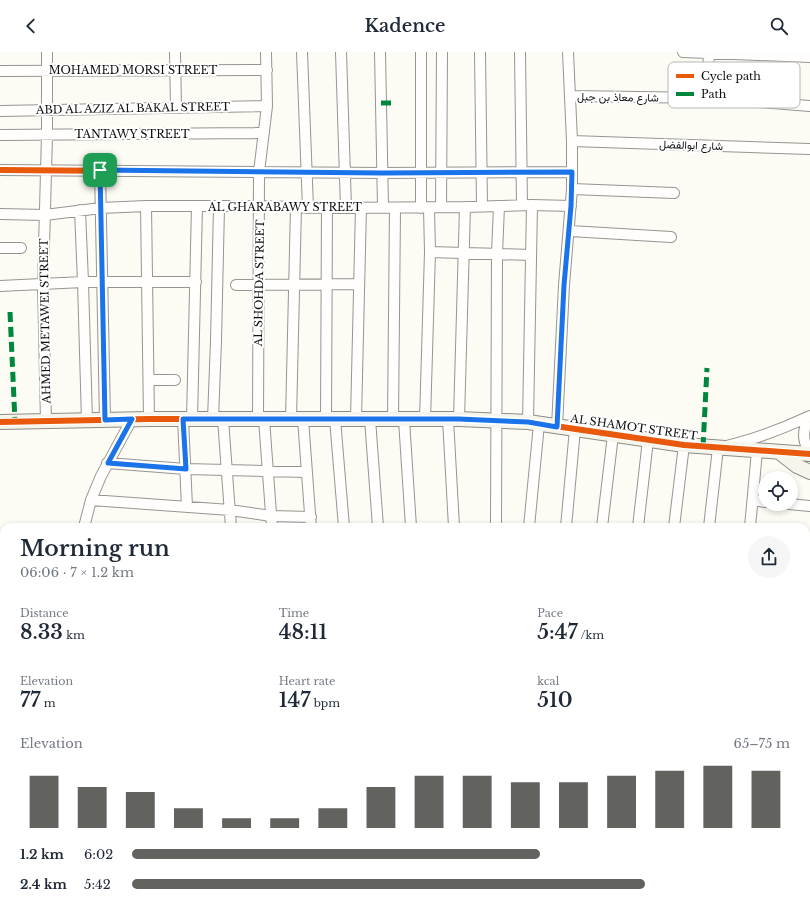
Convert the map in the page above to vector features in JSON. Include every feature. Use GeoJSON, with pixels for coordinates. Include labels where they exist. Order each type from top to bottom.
{"type":"FeatureCollection","features":[{"type":"Feature","properties":{"kind":"street","name":"AHMED METAWEI STREET"},"geometry":{"type":"LineString","coordinates":[[46,422],[43,284],[47,170],[47,52]]}},
{"type":"Feature","properties":{"kind":"street"},"geometry":{"type":"LineString","coordinates":[[175,52],[176,108]]}},
{"type":"Feature","properties":{"kind":"street","name":"AL SHOHDA STREET"},"geometry":{"type":"LineString","coordinates":[[266,52],[267,106],[260,172],[259,284],[261,419],[268,471],[272,523]]}},
{"type":"Feature","properties":{"kind":"street"},"geometry":{"type":"LineString","coordinates":[[302,52],[308,208]]}},
{"type":"Feature","properties":{"kind":"street"},"geometry":{"type":"LineString","coordinates":[[341,52],[346,208]]}},
{"type":"Feature","properties":{"kind":"street"},"geometry":{"type":"LineString","coordinates":[[380,52],[383,207]]}},
{"type":"Feature","properties":{"kind":"street"},"geometry":{"type":"LineString","coordinates":[[421,52],[420,172],[430,252],[425,420]]}},
{"type":"Feature","properties":{"kind":"street"},"geometry":{"type":"LineString","coordinates":[[441,207],[442,52]]}},
{"type":"Feature","properties":{"kind":"street"},"geometry":{"type":"LineString","coordinates":[[480,52],[482,206]]}},
{"type":"Feature","properties":{"kind":"street"},"geometry":{"type":"LineString","coordinates":[[520,52],[522,205]]}},
{"type":"Feature","properties":{"kind":"street"},"geometry":{"type":"LineString","coordinates":[[557,427],[564,285],[570,231],[572,189],[572,141],[568,52]]}},
{"type":"Feature","properties":{"kind":"street"},"geometry":{"type":"LineString","coordinates":[[683,52],[709,52],[810,58]]}},
{"type":"Feature","properties":{"kind":"street"},"geometry":{"type":"LineString","coordinates":[[709,52],[709,62]]}},
{"type":"Feature","properties":{"kind":"street","name":"MOHAMED MORSI STREET"},"geometry":{"type":"LineString","coordinates":[[0,71],[267,70]]}},
{"type":"Feature","properties":{"kind":"street","name":"شارع معاذ بن جبل"},"geometry":{"type":"LineString","coordinates":[[570,96],[668,97]]}},
{"type":"Feature","properties":{"kind":"street","name":"شارع معاذ بن جبل"},"geometry":{"type":"LineString","coordinates":[[800,105],[810,106]]}},
{"type":"Feature","properties":{"kind":"street","name":"ABD AL AZIZ AL BAKAL STREET"},"geometry":{"type":"LineString","coordinates":[[0,111],[267,106]]}},
{"type":"Feature","properties":{"kind":"street","name":"TANTAWY STREET"},"geometry":{"type":"LineString","coordinates":[[0,135],[264,133]]}},
{"type":"Feature","properties":{"kind":"street","name":"شارع ابوالفضل"},"geometry":{"type":"LineString","coordinates":[[572,141],[810,149]]}},
{"type":"Feature","properties":{"kind":"street"},"geometry":{"type":"LineString","coordinates":[[0,170],[382,173],[572,172]]}},
{"type":"Feature","properties":{"kind":"street"},"geometry":{"type":"LineString","coordinates":[[100,170],[105,420]]}},
{"type":"Feature","properties":{"kind":"street"},"geometry":{"type":"LineString","coordinates":[[572,189],[674,192]]}},
{"type":"Feature","properties":{"kind":"street","name":"AL GHARABAWY STREET"},"geometry":{"type":"LineString","coordinates":[[0,214],[45,214],[101,208],[146,206],[260,206],[308,208],[425,208],[522,205],[571,206]]}},
{"type":"Feature","properties":{"kind":"street"},"geometry":{"type":"LineString","coordinates":[[529,523],[534,423],[531,255],[532,205]]}},
{"type":"Feature","properties":{"kind":"street"},"geometry":{"type":"LineString","coordinates":[[146,206],[149,419]]}},
{"type":"Feature","properties":{"kind":"street"},"geometry":{"type":"LineString","coordinates":[[187,507],[186,469],[196,282],[197,206]]}},
{"type":"Feature","properties":{"kind":"street"},"geometry":{"type":"LineString","coordinates":[[496,523],[495,420],[499,206]]}},
{"type":"Feature","properties":{"kind":"street"},"geometry":{"type":"LineString","coordinates":[[218,207],[216,341],[218,419],[226,471],[231,523]]}},
{"type":"Feature","properties":{"kind":"street"},"geometry":{"type":"LineString","coordinates":[[91,500],[230,510],[311,522],[307,472],[297,419],[294,284],[296,207]]}},
{"type":"Feature","properties":{"kind":"street"},"geometry":{"type":"LineString","coordinates":[[361,207],[358,284],[363,419],[377,523]]}},
{"type":"Feature","properties":{"kind":"street"},"geometry":{"type":"LineString","coordinates":[[454,523],[454,419],[464,253],[465,207]]}},
{"type":"Feature","properties":{"kind":"street"},"geometry":{"type":"LineString","coordinates":[[327,208],[327,284],[331,419],[344,523]]}},
{"type":"Feature","properties":{"kind":"street"},"geometry":{"type":"LineString","coordinates":[[395,208],[398,420],[411,523]]}},
{"type":"Feature","properties":{"kind":"street"},"geometry":{"type":"LineString","coordinates":[[80,210],[87,421]]}},
{"type":"Feature","properties":{"kind":"street"},"geometry":{"type":"LineString","coordinates":[[570,231],[671,237]]}},
{"type":"Feature","properties":{"kind":"street"},"geometry":{"type":"LineString","coordinates":[[0,248],[20,248]]}},
{"type":"Feature","properties":{"kind":"street"},"geometry":{"type":"LineString","coordinates":[[430,252],[531,255]]}},
{"type":"Feature","properties":{"kind":"street"},"geometry":{"type":"LineString","coordinates":[[0,286],[83,282],[196,282]]}},
{"type":"Feature","properties":{"kind":"street"},"geometry":{"type":"LineString","coordinates":[[236,285],[358,284]]}},
{"type":"Feature","properties":{"kind":"street"},"geometry":{"type":"LineString","coordinates":[[149,380],[175,380]]}},
{"type":"Feature","properties":{"kind":"street","name":"AL SHAMOT STREET"},"geometry":{"type":"LineString","coordinates":[[0,422],[132,419],[495,420],[534,423],[684,445],[757,451],[810,453],[804,437],[805,426],[810,416]]}},
{"type":"Feature","properties":{"kind":"street","name":"AL SHAMOT STREET"},"geometry":{"type":"LineString","coordinates":[[718,448],[768,434],[810,416]]}},
{"type":"Feature","properties":{"kind":"street"},"geometry":{"type":"LineString","coordinates":[[85,523],[91,500],[108,463],[132,419]]}},
{"type":"Feature","properties":{"kind":"street"},"geometry":{"type":"LineString","coordinates":[[566,523],[575,429]]}},
{"type":"Feature","properties":{"kind":"street"},"geometry":{"type":"LineString","coordinates":[[602,523],[613,435]]}},
{"type":"Feature","properties":{"kind":"street"},"geometry":{"type":"LineString","coordinates":[[638,523],[648,440]]}},
{"type":"Feature","properties":{"kind":"street"},"geometry":{"type":"LineString","coordinates":[[674,523],[684,445]]}},
{"type":"Feature","properties":{"kind":"street"},"geometry":{"type":"LineString","coordinates":[[709,523],[718,448]]}},
{"type":"Feature","properties":{"kind":"street"},"geometry":{"type":"LineString","coordinates":[[750,523],[757,451]]}},
{"type":"Feature","properties":{"kind":"street"},"geometry":{"type":"LineString","coordinates":[[778,452],[797,466],[810,472]]}},
{"type":"Feature","properties":{"kind":"street"},"geometry":{"type":"LineString","coordinates":[[108,463],[226,471],[307,472]]}},
{"type":"Feature","properties":{"kind":"street"},"geometry":{"type":"LineString","coordinates":[[753,500],[758,501]]}},
{"type":"Feature","properties":{"kind":"street"},"geometry":{"type":"LineString","coordinates":[[798,505],[810,506]]}},
{"type":"Feature","properties":{"kind":"marked path"},"geometry":{"type":"LineString","coordinates":[[381,103],[396,103]]}},
{"type":"Feature","properties":{"kind":"marked path"},"geometry":{"type":"LineString","coordinates":[[10,312],[15,422]]}},
{"type":"Feature","properties":{"kind":"marked path"},"geometry":{"type":"LineString","coordinates":[[703,447],[707,368]]}},
{"type":"Feature","properties":{"kind":"cycle path"},"geometry":{"type":"LineString","coordinates":[[0,170],[382,173],[572,172]]}},
{"type":"Feature","properties":{"kind":"cycle path"},"geometry":{"type":"LineString","coordinates":[[0,422],[149,419],[459,419],[528,422],[684,445],[810,454]]}},
{"type":"Feature","properties":{"kind":"route"},"geometry":{"type":"LineString","coordinates":[[100,170],[382,173],[572,172],[570,231],[564,285],[557,427],[528,422],[459,419],[183,419],[186,469],[108,463],[132,419],[105,420],[105,348],[100,170]]}}]}
